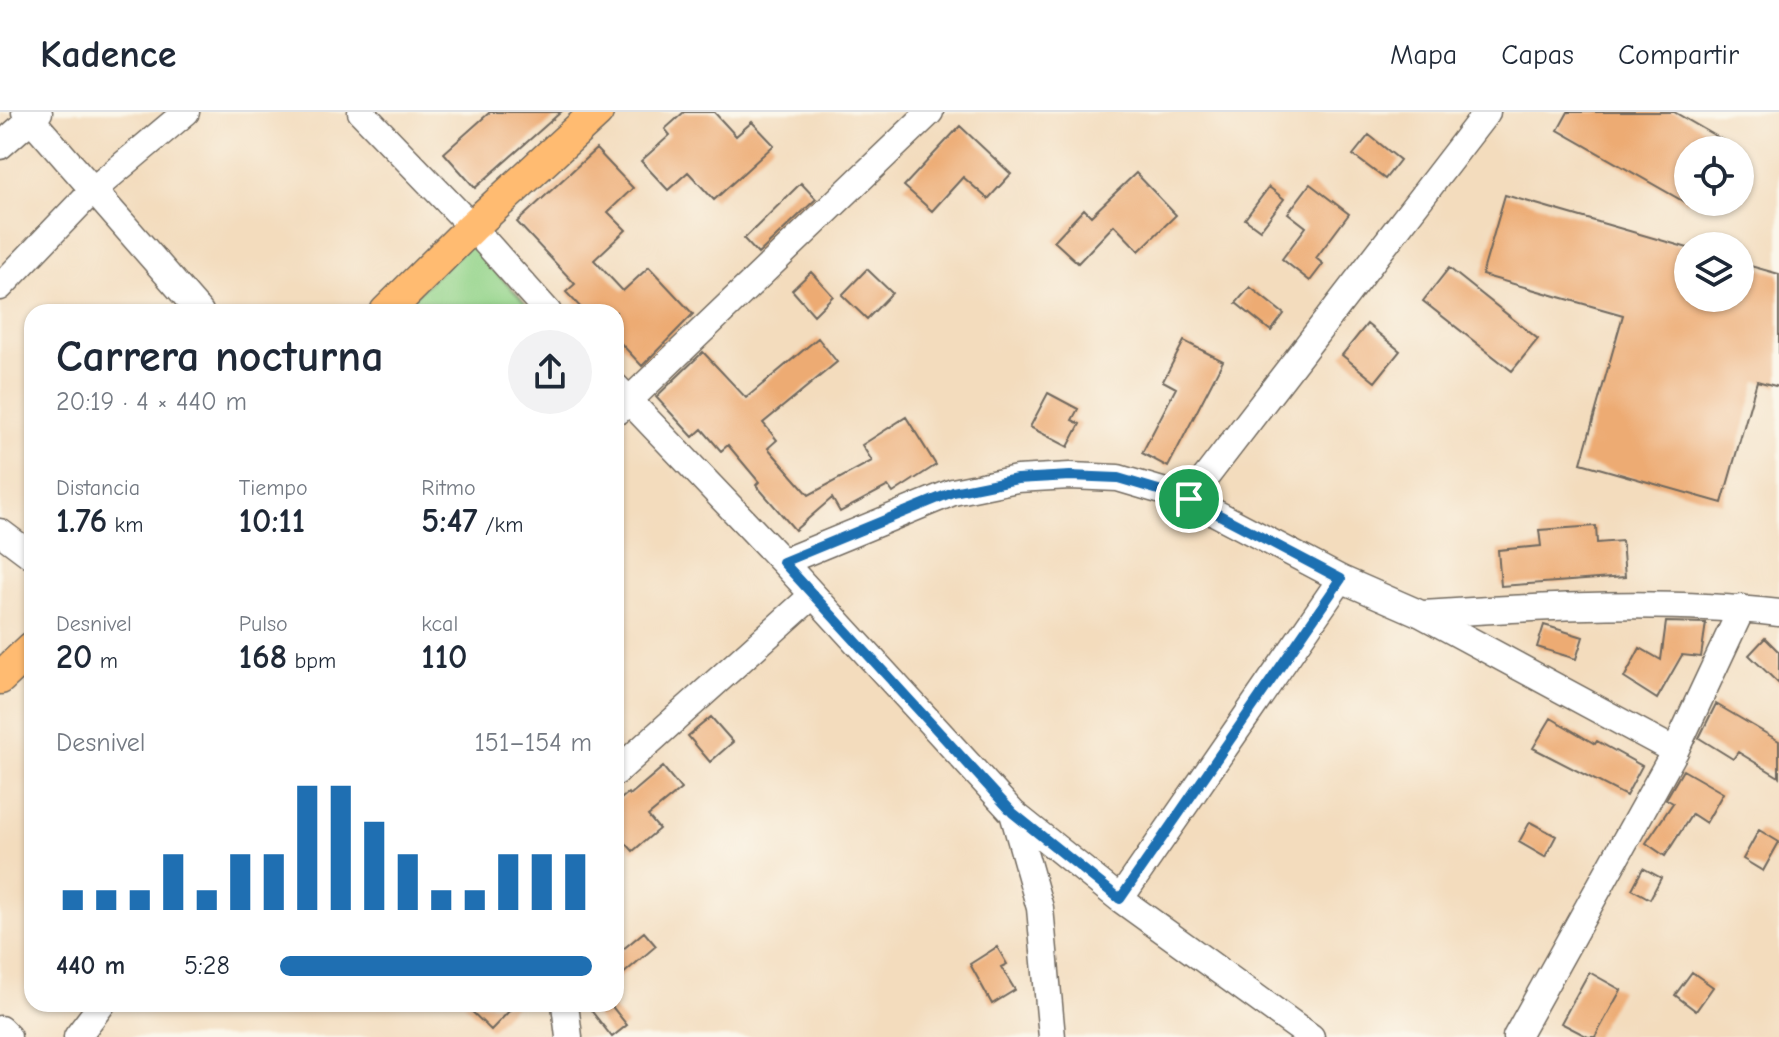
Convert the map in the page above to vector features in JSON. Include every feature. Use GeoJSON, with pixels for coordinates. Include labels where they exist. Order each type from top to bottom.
{"type":"FeatureCollection","features":[{"type":"Feature","properties":{"kind":"main road"},"geometry":{"type":"LineString","coordinates":[[394,304],[597,112]]}},
{"type":"Feature","properties":{"kind":"main road"},"geometry":{"type":"LineString","coordinates":[[0,678],[24,656]]}},
{"type":"Feature","properties":{"kind":"street"},"geometry":{"type":"LineString","coordinates":[[0,287],[93,190],[186,112]]}},
{"type":"Feature","properties":{"kind":"street"},"geometry":{"type":"LineString","coordinates":[[361,112],[541,304]]}},
{"type":"Feature","properties":{"kind":"street"},"geometry":{"type":"LineString","coordinates":[[624,396],[930,112]]}},
{"type":"Feature","properties":{"kind":"street"},"geometry":{"type":"LineString","coordinates":[[0,146],[32,114],[93,190],[193,304]]}},
{"type":"Feature","properties":{"kind":"street"},"geometry":{"type":"LineString","coordinates":[[1189,499],[1481,114]]}},
{"type":"Feature","properties":{"kind":"street"},"geometry":{"type":"LineString","coordinates":[[624,404],[783,562],[1013,813],[1120,899],[1311,1037]]}},
{"type":"Feature","properties":{"kind":"street"},"geometry":{"type":"LineString","coordinates":[[783,562],[953,492],[1017,479],[1070,476],[1118,478],[1189,499],[1341,579],[1421,614],[1675,751]]}},
{"type":"Feature","properties":{"kind":"street"},"geometry":{"type":"LineString","coordinates":[[0,532],[24,550]]}},
{"type":"Feature","properties":{"kind":"street"},"geometry":{"type":"LineString","coordinates":[[1120,899],[1341,579]]}},
{"type":"Feature","properties":{"kind":"street"},"geometry":{"type":"LineString","coordinates":[[624,765],[813,595]]}},
{"type":"Feature","properties":{"kind":"street"},"geometry":{"type":"LineString","coordinates":[[1421,614],[1569,605],[1742,608],[1779,613]]}},
{"type":"Feature","properties":{"kind":"street"},"geometry":{"type":"LineString","coordinates":[[1516,1037],[1675,751],[1742,608]]}},
{"type":"Feature","properties":{"kind":"street"},"geometry":{"type":"LineString","coordinates":[[1013,813],[1040,908],[1052,1037]]}},
{"type":"Feature","properties":{"kind":"street"},"geometry":{"type":"LineString","coordinates":[[77,1037],[96,1012]]}},
{"type":"Feature","properties":{"kind":"street"},"geometry":{"type":"LineString","coordinates":[[566,1012],[569,1037]]}},
{"type":"Feature","properties":{"kind":"street"},"geometry":{"type":"LineString","coordinates":[[0,1029],[8,1037]]}},
{"type":"Feature","properties":{"kind":"green space"},"geometry":{"type":"Polygon","coordinates":[[[469,244],[526,304],[406,304],[469,244]]]}},
{"type":"Feature","properties":{"kind":"building"},"geometry":{"type":"Polygon","coordinates":[[[490,112],[561,112],[475,188],[444,153],[490,112]]]}},
{"type":"Feature","properties":{"kind":"building"},"geometry":{"type":"Polygon","coordinates":[[[684,112],[714,112],[736,136],[752,122],[774,145],[714,200],[688,172],[668,190],[641,161],[670,135],[665,129],[684,112]]]}},
{"type":"Feature","properties":{"kind":"building"},"geometry":{"type":"Polygon","coordinates":[[[1568,112],[1674,112],[1716,136],[1674,136],[1674,196],[1558,130],[1568,112]]]}},
{"type":"Feature","properties":{"kind":"building"},"geometry":{"type":"Polygon","coordinates":[[[960,126],[1011,174],[988,199],[963,177],[932,211],[904,186],[960,126]]]}},
{"type":"Feature","properties":{"kind":"building"},"geometry":{"type":"Polygon","coordinates":[[[1369,135],[1400,160],[1385,179],[1353,155],[1369,135]]]}},
{"type":"Feature","properties":{"kind":"building"},"geometry":{"type":"Polygon","coordinates":[[[596,149],[633,188],[608,212],[626,230],[594,260],[623,291],[649,267],[693,314],[642,366],[624,347],[624,304],[577,304],[566,292],[575,284],[517,222],[596,149]]]}},
{"type":"Feature","properties":{"kind":"building"},"geometry":{"type":"Polygon","coordinates":[[[1136,173],[1176,215],[1139,251],[1114,225],[1078,263],[1054,241],[1084,209],[1091,216],[1136,173]]]}},
{"type":"Feature","properties":{"kind":"building"},"geometry":{"type":"Polygon","coordinates":[[[801,183],[816,199],[758,254],[744,239],[801,183]]]}},
{"type":"Feature","properties":{"kind":"building"},"geometry":{"type":"Polygon","coordinates":[[[1310,184],[1349,214],[1316,258],[1323,264],[1310,281],[1282,259],[1306,227],[1288,213],[1310,184]]]}},
{"type":"Feature","properties":{"kind":"building"},"geometry":{"type":"Polygon","coordinates":[[[1269,187],[1284,199],[1260,230],[1245,219],[1269,187]]]}},
{"type":"Feature","properties":{"kind":"building"},"geometry":{"type":"Polygon","coordinates":[[[1505,195],[1674,244],[1674,312],[1754,312],[1754,267],[1779,274],[1779,387],[1757,381],[1722,503],[1581,463],[1623,315],[1482,275],[1505,195]]]}},
{"type":"Feature","properties":{"kind":"building"},"geometry":{"type":"Polygon","coordinates":[[[1449,268],[1538,339],[1512,371],[1423,301],[1449,268]]]}},
{"type":"Feature","properties":{"kind":"building"},"geometry":{"type":"Polygon","coordinates":[[[867,269],[892,293],[867,319],[842,295],[867,269]]]}},
{"type":"Feature","properties":{"kind":"building"},"geometry":{"type":"Polygon","coordinates":[[[811,272],[833,296],[814,315],[792,290],[811,272]]]}},
{"type":"Feature","properties":{"kind":"building"},"geometry":{"type":"Polygon","coordinates":[[[1250,287],[1284,314],[1271,331],[1236,303],[1250,287]]]}},
{"type":"Feature","properties":{"kind":"building"},"geometry":{"type":"Polygon","coordinates":[[[1367,324],[1400,351],[1375,382],[1342,355],[1367,324]]]}},
{"type":"Feature","properties":{"kind":"building"},"geometry":{"type":"Polygon","coordinates":[[[818,338],[837,362],[763,423],[777,440],[768,448],[809,495],[872,461],[862,445],[906,417],[936,465],[893,493],[888,486],[840,512],[832,498],[795,530],[756,485],[759,482],[728,445],[721,451],[702,429],[693,437],[656,397],[703,352],[746,398],[818,338]]]}},
{"type":"Feature","properties":{"kind":"building"},"geometry":{"type":"Polygon","coordinates":[[[1184,341],[1223,361],[1168,467],[1142,453],[1176,388],[1163,381],[1184,341]]]}},
{"type":"Feature","properties":{"kind":"building"},"geometry":{"type":"Polygon","coordinates":[[[1048,393],[1078,409],[1072,420],[1080,424],[1068,447],[1030,427],[1048,393]]]}},
{"type":"Feature","properties":{"kind":"building"},"geometry":{"type":"Polygon","coordinates":[[[1596,526],[1597,543],[1622,541],[1625,577],[1501,586],[1498,550],[1541,546],[1539,530],[1596,526]]]}},
{"type":"Feature","properties":{"kind":"building"},"geometry":{"type":"Polygon","coordinates":[[[1666,622],[1706,623],[1701,657],[1682,655],[1657,699],[1624,678],[1640,648],[1661,660],[1666,622]]]}},
{"type":"Feature","properties":{"kind":"building"},"geometry":{"type":"Polygon","coordinates":[[[1544,625],[1583,637],[1576,659],[1537,647],[1544,625]]]}},
{"type":"Feature","properties":{"kind":"building"},"geometry":{"type":"Polygon","coordinates":[[[1765,638],[1779,652],[1779,684],[1749,655],[1765,638]]]}},
{"type":"Feature","properties":{"kind":"building"},"geometry":{"type":"Polygon","coordinates":[[[1716,704],[1779,741],[1779,777],[1738,752],[1733,759],[1699,738],[1716,704]]]}},
{"type":"Feature","properties":{"kind":"building"},"geometry":{"type":"Polygon","coordinates":[[[711,717],[733,742],[710,762],[688,736],[711,717]]]}},
{"type":"Feature","properties":{"kind":"building"},"geometry":{"type":"Polygon","coordinates":[[[1551,718],[1595,744],[1597,741],[1642,766],[1626,796],[1533,748],[1551,718]]]}},
{"type":"Feature","properties":{"kind":"building"},"geometry":{"type":"Polygon","coordinates":[[[663,767],[681,789],[648,816],[659,829],[633,851],[624,843],[624,796],[630,795],[663,767]]]}},
{"type":"Feature","properties":{"kind":"building"},"geometry":{"type":"Polygon","coordinates":[[[1683,770],[1723,793],[1706,823],[1692,814],[1665,856],[1646,843],[1673,803],[1666,799],[1683,770]]]}},
{"type":"Feature","properties":{"kind":"building"},"geometry":{"type":"Polygon","coordinates":[[[1530,822],[1556,836],[1545,857],[1519,842],[1530,822]]]}},
{"type":"Feature","properties":{"kind":"building"},"geometry":{"type":"Polygon","coordinates":[[[1759,830],[1779,842],[1763,871],[1743,859],[1759,830]]]}},
{"type":"Feature","properties":{"kind":"building"},"geometry":{"type":"Polygon","coordinates":[[[1643,868],[1661,878],[1650,899],[1632,889],[1643,868]]]}},
{"type":"Feature","properties":{"kind":"building"},"geometry":{"type":"Polygon","coordinates":[[[644,932],[656,946],[624,973],[624,948],[644,932]]]}},
{"type":"Feature","properties":{"kind":"building"},"geometry":{"type":"Polygon","coordinates":[[[997,947],[1007,964],[1001,967],[1015,990],[992,1004],[970,964],[997,947]]]}},
{"type":"Feature","properties":{"kind":"building"},"geometry":{"type":"Polygon","coordinates":[[[1589,972],[1621,990],[1595,1037],[1588,1037],[1561,1023],[1589,972]]]}},
{"type":"Feature","properties":{"kind":"building"},"geometry":{"type":"Polygon","coordinates":[[[1692,972],[1713,987],[1696,1011],[1675,995],[1692,972]]]}},
{"type":"Feature","properties":{"kind":"building"},"geometry":{"type":"Polygon","coordinates":[[[472,1012],[508,1012],[491,1030],[472,1012]]]}},
{"type":"Feature","properties":{"kind":"building"},"geometry":{"type":"Polygon","coordinates":[[[592,1012],[616,1012],[627,1025],[612,1037],[592,1012]]]}},
{"type":"Feature","properties":{"kind":"route"},"geometry":{"type":"LineString","coordinates":[[1070,476],[1118,478],[1189,499],[1341,579],[1120,899],[1013,813],[783,562],[953,492],[1017,479],[1070,476]]}}]}
